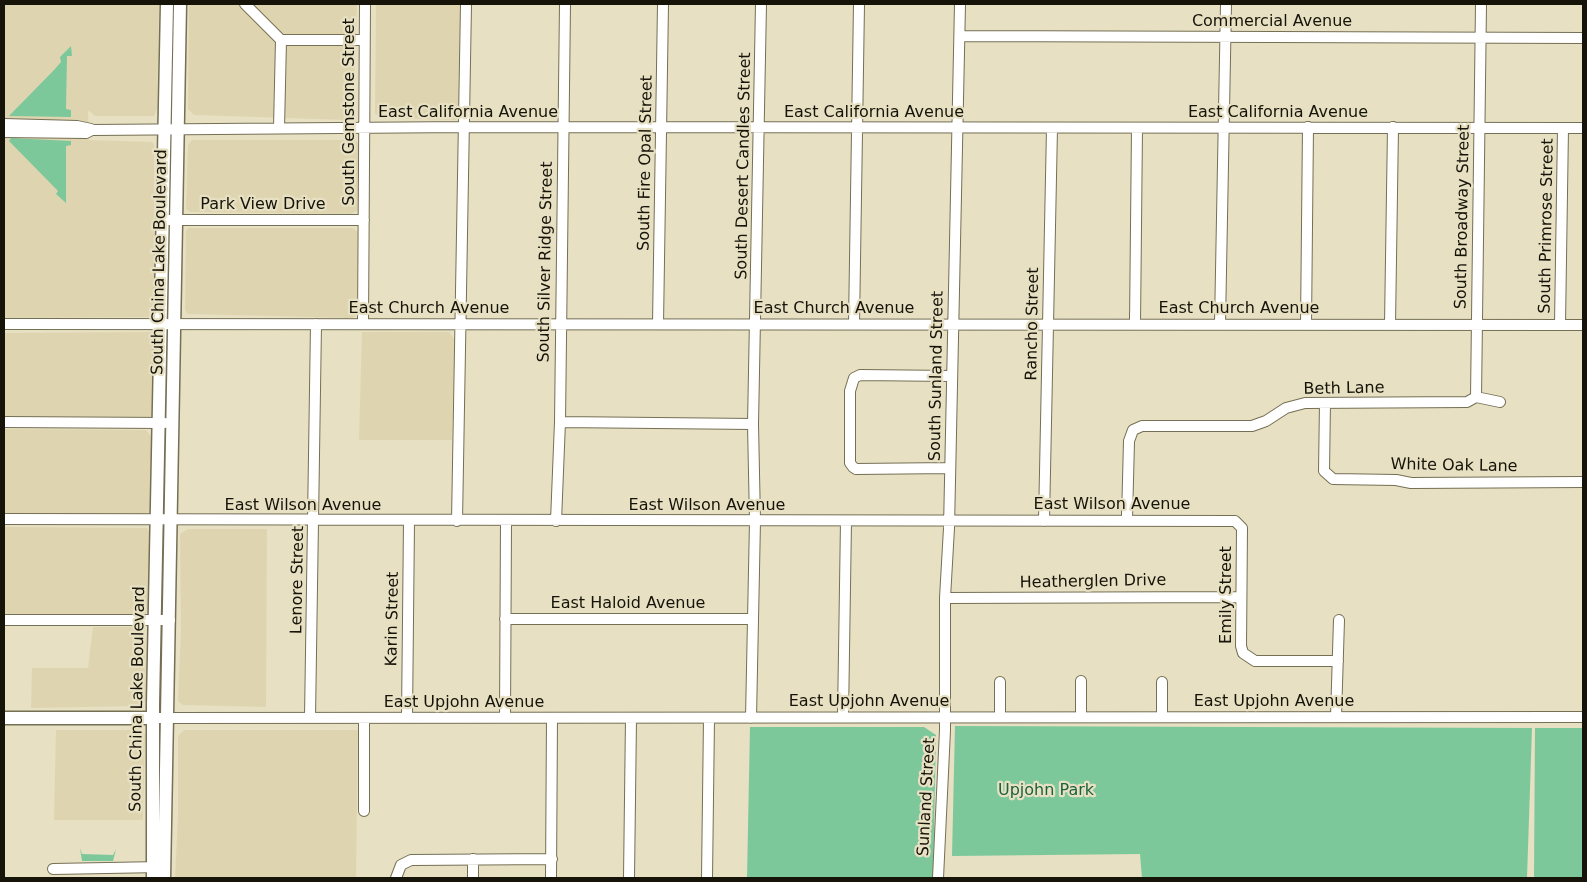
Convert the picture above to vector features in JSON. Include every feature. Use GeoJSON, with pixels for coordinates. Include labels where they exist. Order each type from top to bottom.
{"type":"FeatureCollection","features":[{"type":"Feature","properties":{"kind":"main road","name":"South China Lake Boulevard"},"geometry":{"type":"LineString","coordinates":[[162,718],[155,620],[168,4]]}},
{"type":"Feature","properties":{"kind":"main road","name":"South China Lake Boulevard"},"geometry":{"type":"LineString","coordinates":[[158,873],[162,718],[170,620],[180,4]]}},
{"type":"Feature","properties":{"kind":"main road"},"geometry":{"type":"LineString","coordinates":[[4,718],[162,718]]}},
{"type":"Feature","properties":{"kind":"street"},"geometry":{"type":"LineString","coordinates":[[246,4],[280,40],[280,128]]}},
{"type":"Feature","properties":{"kind":"street","name":"South Gemstone Street"},"geometry":{"type":"LineString","coordinates":[[363,324],[366,138],[363,128],[365,4]]}},
{"type":"Feature","properties":{"kind":"street"},"geometry":{"type":"LineString","coordinates":[[457,521],[466,4]]}},
{"type":"Feature","properties":{"kind":"street","name":"South Silver Ridge Street"},"geometry":{"type":"LineString","coordinates":[[556,521],[560,422],[562,127],[565,4]]}},
{"type":"Feature","properties":{"kind":"street","name":"South Fire Opal Street"},"geometry":{"type":"LineString","coordinates":[[658,324],[663,4]]}},
{"type":"Feature","properties":{"kind":"street","name":"South Desert Candles Street"},"geometry":{"type":"LineString","coordinates":[[750,718],[751,619],[755,521],[753,424],[761,4]]}},
{"type":"Feature","properties":{"kind":"street"},"geometry":{"type":"LineString","coordinates":[[854,324],[859,4]]}},
{"type":"Feature","properties":{"kind":"street"},"geometry":{"type":"LineString","coordinates":[[960,4],[960,36]]}},
{"type":"Feature","properties":{"kind":"street"},"geometry":{"type":"LineString","coordinates":[[1220,324],[1226,4]]}},
{"type":"Feature","properties":{"kind":"street","name":"South Broadway Street"},"geometry":{"type":"LineString","coordinates":[[1476,397],[1481,4]]}},
{"type":"Feature","properties":{"kind":"street","name":"Commercial Avenue"},"geometry":{"type":"LineString","coordinates":[[960,36],[1583,38]]}},
{"type":"Feature","properties":{"kind":"street","name":"South Sunland Street"},"geometry":{"type":"LineString","coordinates":[[946,717],[945,598],[949,521],[960,36]]}},
{"type":"Feature","properties":{"kind":"street"},"geometry":{"type":"LineString","coordinates":[[280,40],[364,40]]}},
{"type":"Feature","properties":{"kind":"street"},"geometry":{"type":"LineString","coordinates":[[4,124],[85,126],[92,130]]}},
{"type":"Feature","properties":{"kind":"street","name":"East California Avenue"},"geometry":{"type":"LineString","coordinates":[[92,130],[464,127],[759,129],[1224,128],[1308,126],[1479,129],[1583,128]]}},
{"type":"Feature","properties":{"kind":"street"},"geometry":{"type":"LineString","coordinates":[[1306,325],[1308,126]]}},
{"type":"Feature","properties":{"kind":"street"},"geometry":{"type":"LineString","coordinates":[[1390,324],[1393,127]]}},
{"type":"Feature","properties":{"kind":"street","name":"Rancho Street"},"geometry":{"type":"LineString","coordinates":[[1044,521],[1052,128]]}},
{"type":"Feature","properties":{"kind":"street"},"geometry":{"type":"LineString","coordinates":[[1135,324],[1136,128]]}},
{"type":"Feature","properties":{"kind":"street","name":"South Primrose Street"},"geometry":{"type":"LineString","coordinates":[[1560,324],[1563,128]]}},
{"type":"Feature","properties":{"kind":"street"},"geometry":{"type":"LineString","coordinates":[[4,132],[86,133],[92,130]]}},
{"type":"Feature","properties":{"kind":"street","name":"Park View Drive"},"geometry":{"type":"LineString","coordinates":[[162,220],[364,220]]}},
{"type":"Feature","properties":{"kind":"street","name":"East Church Avenue"},"geometry":{"type":"LineString","coordinates":[[4,324],[162,322],[175,324],[1583,325]]}},
{"type":"Feature","properties":{"kind":"street","name":"Lenore Street"},"geometry":{"type":"LineString","coordinates":[[310,718],[316,324]]}},
{"type":"Feature","properties":{"kind":"street"},"geometry":{"type":"LineString","coordinates":[[950,468],[856,469],[852,466],[852,384],[854,378],[860,376],[952,376]]}},
{"type":"Feature","properties":{"kind":"street","name":"Beth Lane"},"geometry":{"type":"LineString","coordinates":[[1127,515],[1129,441],[1133,430],[1142,426],[1252,426],[1266,421],[1293,405],[1325,402],[1467,402],[1476,397],[1500,402]]}},
{"type":"Feature","properties":{"kind":"street","name":"White Oak Lane"},"geometry":{"type":"LineString","coordinates":[[1325,402],[1324,471],[1333,479],[1396,480],[1411,483],[1583,482]]}},
{"type":"Feature","properties":{"kind":"street"},"geometry":{"type":"LineString","coordinates":[[4,422],[173,423]]}},
{"type":"Feature","properties":{"kind":"street"},"geometry":{"type":"LineString","coordinates":[[560,422],[753,424]]}},
{"type":"Feature","properties":{"kind":"street","name":"East Wilson Avenue"},"geometry":{"type":"LineString","coordinates":[[172,520],[1044,521],[1127,515],[1235,521],[1241,526]]}},
{"type":"Feature","properties":{"kind":"street"},"geometry":{"type":"LineString","coordinates":[[4,519],[172,520]]}},
{"type":"Feature","properties":{"kind":"street","name":"Karin Street"},"geometry":{"type":"LineString","coordinates":[[407,718],[409,521]]}},
{"type":"Feature","properties":{"kind":"street"},"geometry":{"type":"LineString","coordinates":[[505,718],[504,619],[506,521]]}},
{"type":"Feature","properties":{"kind":"street"},"geometry":{"type":"LineString","coordinates":[[843,716],[846,521]]}},
{"type":"Feature","properties":{"kind":"street","name":"Emily Street"},"geometry":{"type":"LineString","coordinates":[[1241,526],[1241,646],[1243,653],[1252,660],[1338,661]]}},
{"type":"Feature","properties":{"kind":"street","name":"Heatherglen Drive"},"geometry":{"type":"LineString","coordinates":[[945,598],[1241,596]]}},
{"type":"Feature","properties":{"kind":"street","name":"East Haloid Avenue"},"geometry":{"type":"LineString","coordinates":[[504,619],[751,619]]}},
{"type":"Feature","properties":{"kind":"street"},"geometry":{"type":"LineString","coordinates":[[4,620],[170,620]]}},
{"type":"Feature","properties":{"kind":"street"},"geometry":{"type":"LineString","coordinates":[[1336,717],[1339,620]]}},
{"type":"Feature","properties":{"kind":"street"},"geometry":{"type":"LineString","coordinates":[[1081,681],[1081,718]]}},
{"type":"Feature","properties":{"kind":"street"},"geometry":{"type":"LineString","coordinates":[[1000,682],[1000,717]]}},
{"type":"Feature","properties":{"kind":"street"},"geometry":{"type":"LineString","coordinates":[[1162,682],[1162,717]]}},
{"type":"Feature","properties":{"kind":"street","name":"East Upjohn Avenue"},"geometry":{"type":"LineString","coordinates":[[162,718],[750,718],[843,716],[1081,718],[1583,717]]}},
{"type":"Feature","properties":{"kind":"street","name":"Sunland Street"},"geometry":{"type":"LineString","coordinates":[[938,878],[946,717]]}},
{"type":"Feature","properties":{"kind":"street"},"geometry":{"type":"LineString","coordinates":[[364,718],[364,811]]}},
{"type":"Feature","properties":{"kind":"street"},"geometry":{"type":"LineString","coordinates":[[551,878],[552,718]]}},
{"type":"Feature","properties":{"kind":"street"},"geometry":{"type":"LineString","coordinates":[[629,878],[631,718]]}},
{"type":"Feature","properties":{"kind":"street"},"geometry":{"type":"LineString","coordinates":[[707,878],[710,718]]}},
{"type":"Feature","properties":{"kind":"street"},"geometry":{"type":"LineString","coordinates":[[473,859],[473,878]]}},
{"type":"Feature","properties":{"kind":"street"},"geometry":{"type":"LineString","coordinates":[[396,878],[403,862],[412,860],[552,859]]}},
{"type":"Feature","properties":{"kind":"street"},"geometry":{"type":"LineString","coordinates":[[53,869],[158,873]]}},
{"type":"Feature","properties":{"kind":"shaded area"},"geometry":{"type":"Polygon","coordinates":[[[4,4],[159,4],[157,109],[154,116],[95,116],[88,110],[89,140],[151,142],[154,144],[155,313],[149,317],[4,318],[4,4]]]}},
{"type":"Feature","properties":{"kind":"shaded area"},"geometry":{"type":"Polygon","coordinates":[[[189,4],[357,4],[353,114],[348,120],[194,115],[188,109],[189,4]]]}},
{"type":"Feature","properties":{"kind":"shaded area"},"geometry":{"type":"Polygon","coordinates":[[[376,4],[461,4],[460,112],[456,120],[379,118],[375,113],[376,4]]]}},
{"type":"Feature","properties":{"kind":"shaded area"},"geometry":{"type":"Polygon","coordinates":[[[192,140],[354,140],[360,144],[358,210],[350,214],[190,212],[186,209],[188,145],[192,140]]]}},
{"type":"Feature","properties":{"kind":"shaded area"},"geometry":{"type":"Polygon","coordinates":[[[188,228],[352,228],[358,232],[357,314],[353,318],[188,314],[185,310],[186,231],[188,228]]]}},
{"type":"Feature","properties":{"kind":"shaded area"},"geometry":{"type":"Polygon","coordinates":[[[150,332],[153,336],[154,414],[150,417],[4,417],[4,333],[150,332]]]}},
{"type":"Feature","properties":{"kind":"shaded area"},"geometry":{"type":"Polygon","coordinates":[[[362,332],[449,332],[455,340],[452,440],[359,440],[362,332]]]}},
{"type":"Feature","properties":{"kind":"shaded area"},"geometry":{"type":"Polygon","coordinates":[[[4,429],[146,430],[152,437],[151,509],[149,515],[4,514],[4,429]]]}},
{"type":"Feature","properties":{"kind":"shaded area"},"geometry":{"type":"Polygon","coordinates":[[[4,527],[147,528],[151,534],[149,609],[145,614],[4,614],[4,527]]]}},
{"type":"Feature","properties":{"kind":"shaded area"},"geometry":{"type":"Polygon","coordinates":[[[188,529],[267,529],[266,707],[183,705],[178,701],[181,629],[180,534],[188,529]]]}},
{"type":"Feature","properties":{"kind":"shaded area"},"geometry":{"type":"Polygon","coordinates":[[[93,627],[145,627],[146,700],[140,706],[31,708],[32,668],[88,668],[93,627]]]}},
{"type":"Feature","properties":{"kind":"shaded area"},"geometry":{"type":"Polygon","coordinates":[[[56,730],[141,730],[145,735],[143,820],[54,820],[56,730]]]}},
{"type":"Feature","properties":{"kind":"shaded area"},"geometry":{"type":"Polygon","coordinates":[[[184,730],[358,730],[356,878],[175,878],[178,817],[178,736],[184,730]]]}},
{"type":"Feature","properties":{"kind":"green space"},"geometry":{"type":"Polygon","coordinates":[[[71,46],[72,56],[67,56],[66,109],[71,110],[71,117],[9,116],[54,70],[61,62],[60,57],[71,46]]]}},
{"type":"Feature","properties":{"kind":"green space"},"geometry":{"type":"Polygon","coordinates":[[[11,138],[71,141],[71,145],[66,146],[66,203],[56,194],[58,191],[9,141],[11,138]]]}},
{"type":"Feature","properties":{"kind":"green space","name":"Upjohn Park"},"geometry":{"type":"Polygon","coordinates":[[[955,726],[1532,728],[1527,878],[1142,878],[1140,854],[952,856],[955,726]]]}},
{"type":"Feature","properties":{"kind":"green space"},"geometry":{"type":"Polygon","coordinates":[[[750,727],[924,727],[936,735],[933,878],[747,878],[750,727]]]}},
{"type":"Feature","properties":{"kind":"green space"},"geometry":{"type":"Polygon","coordinates":[[[1535,728],[1583,728],[1583,878],[1534,878],[1535,728]]]}},
{"type":"Feature","properties":{"kind":"green space"},"geometry":{"type":"Polygon","coordinates":[[[80,848],[82,854],[113,855],[116,849],[113,861],[82,861],[80,848]]]}}]}
